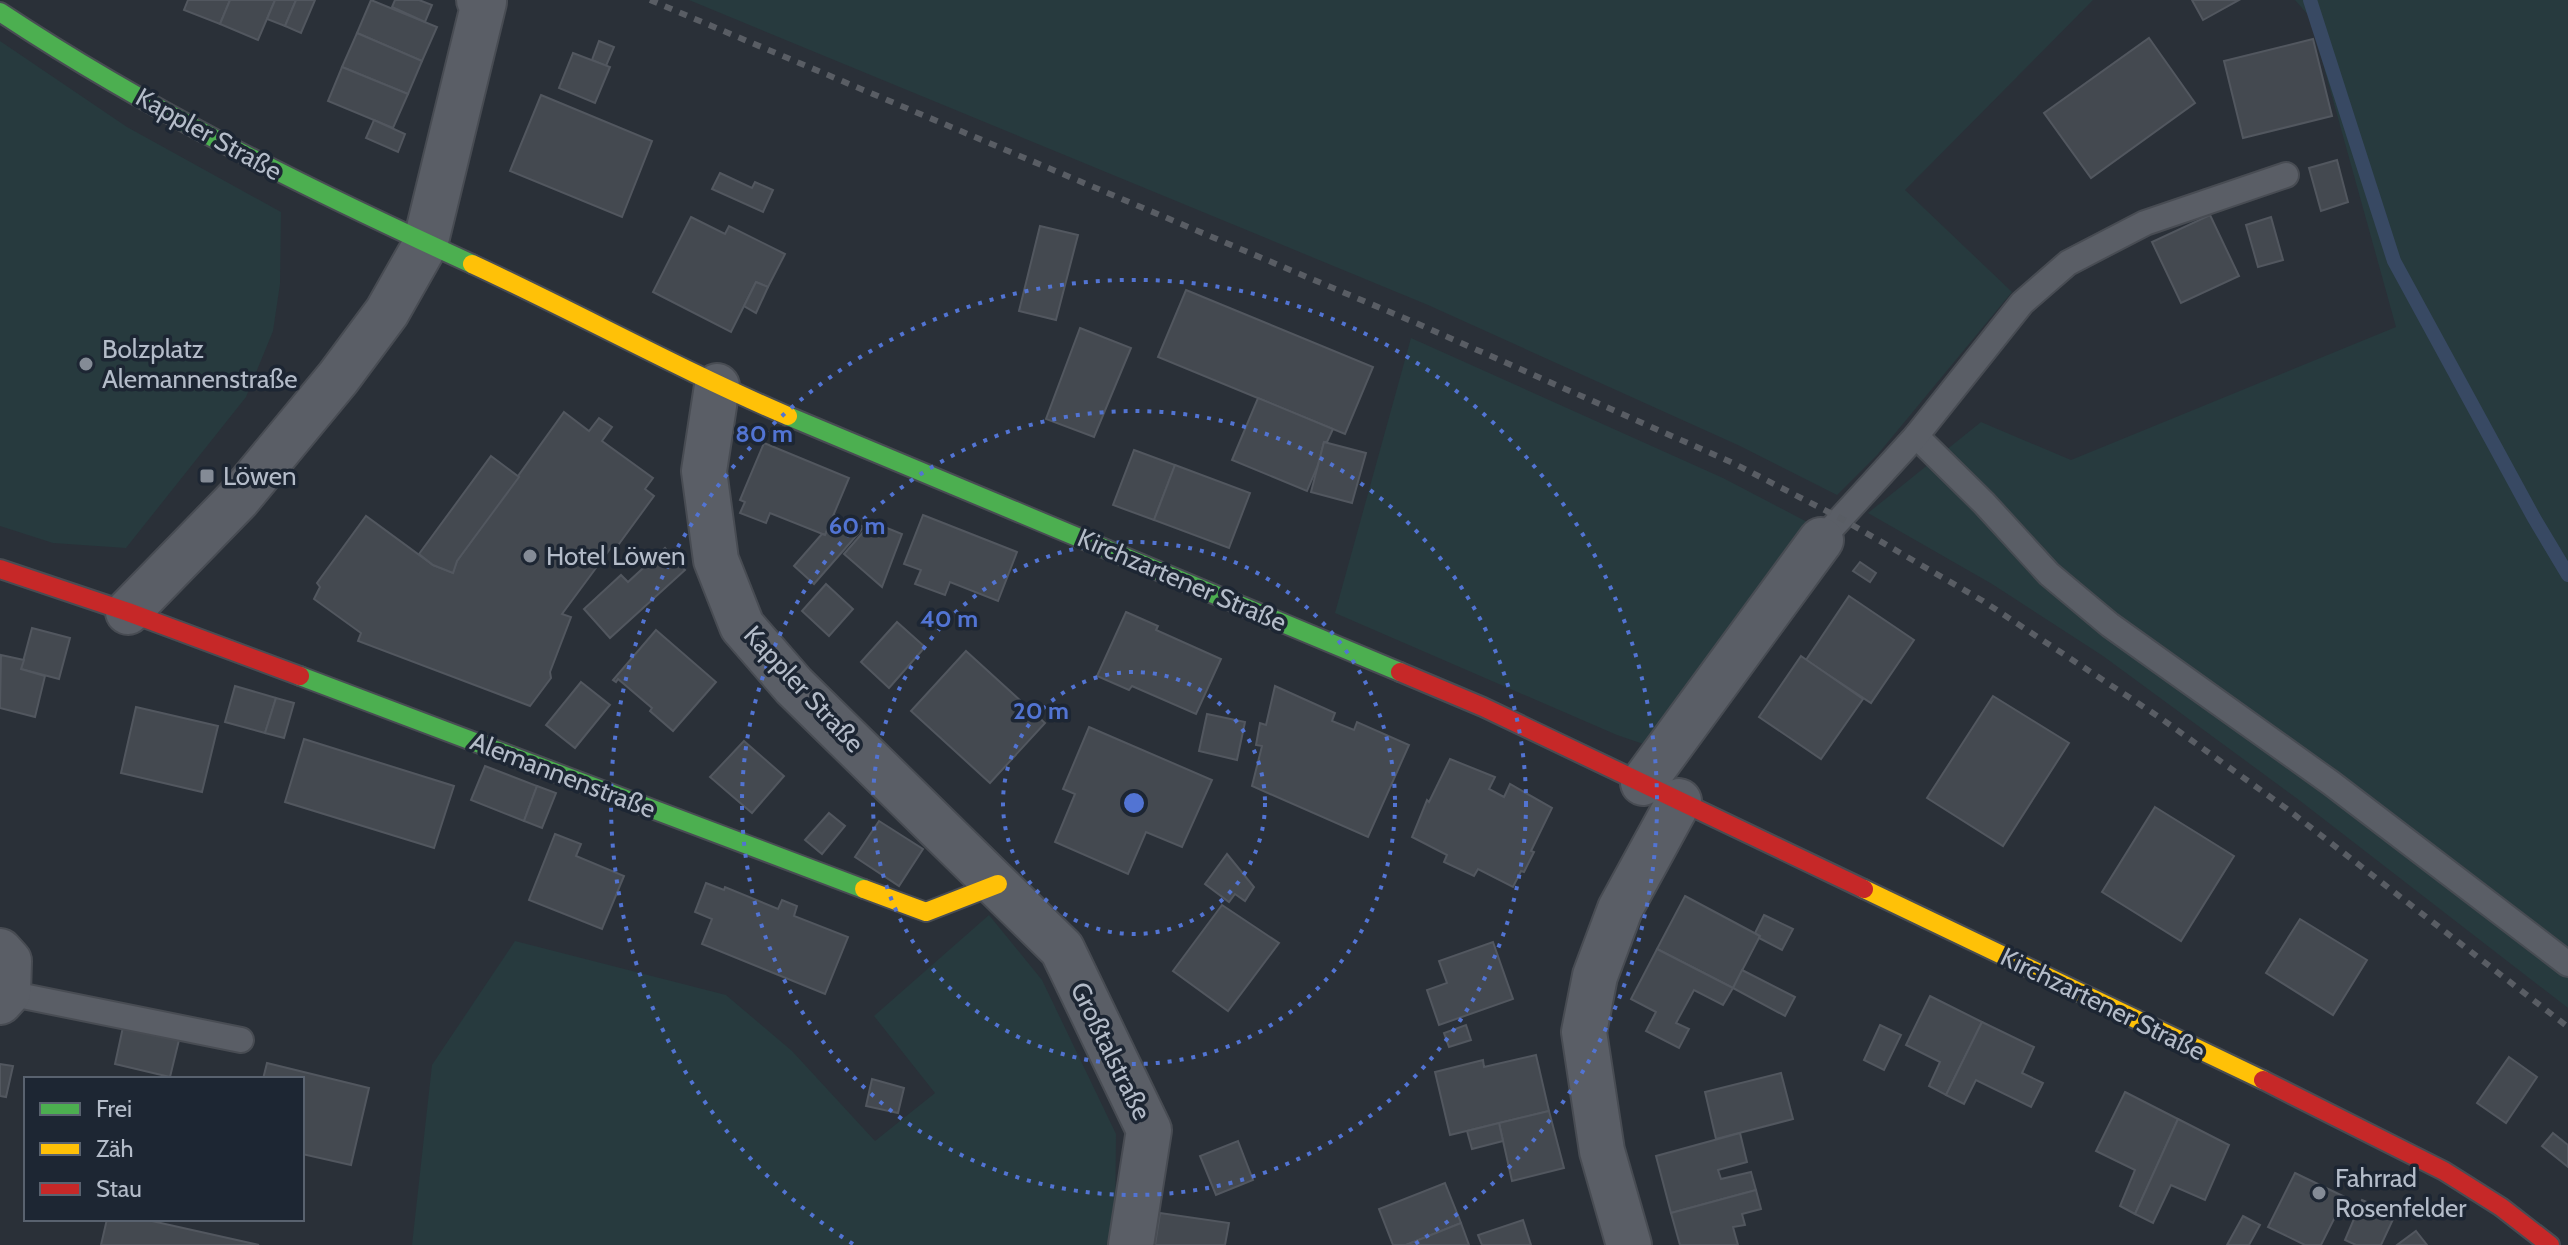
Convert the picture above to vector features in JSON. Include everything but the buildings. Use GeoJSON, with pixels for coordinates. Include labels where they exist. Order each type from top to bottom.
{"type":"FeatureCollection","features":[{"type":"Feature","properties":{"kind":"street"},"geometry":{"type":"LineString","coordinates":[[128,612],[238,499],[387,312],[425,245],[484,2],[479,0]]}},
{"type":"Feature","properties":{"kind":"street","name":"Kappler Straße"},"geometry":{"type":"LineString","coordinates":[[0,12],[68,57],[319,194],[553,301],[717,386],[704,471],[716,560],[742,626],[794,686],[998,884]]}},
{"type":"Feature","properties":{"kind":"street","name":"Kirchzartener Straße"},"geometry":{"type":"LineString","coordinates":[[717,386],[1483,707],[2314,1105],[2444,1171],[2501,1207],[2550,1245]]}},
{"type":"Feature","properties":{"kind":"street"},"geometry":{"type":"LineString","coordinates":[[1629,1245],[1602,1151],[1584,1032],[1595,976],[1661,792],[1821,540]]}},
{"type":"Feature","properties":{"kind":"street","name":"Alemannenstraße"},"geometry":{"type":"LineString","coordinates":[[0,569],[128,612],[926,912],[998,884]]}},
{"type":"Feature","properties":{"kind":"street","name":"Großtalstraße"},"geometry":{"type":"LineString","coordinates":[[998,884],[1062,949],[1149,1130],[1131,1245]]}},
{"type":"Feature","properties":{"kind":"lane"},"geometry":{"type":"LineString","coordinates":[[1821,540],[1916,436],[2022,303],[2068,263],[2145,223],[2286,175]]}},
{"type":"Feature","properties":{"kind":"lane"},"geometry":{"type":"LineString","coordinates":[[1916,436],[1984,503],[2049,574],[2110,625],[2331,783],[2568,964]]}},
{"type":"Feature","properties":{"kind":"lane"},"geometry":{"type":"LineString","coordinates":[[3,982],[241,1040]]}},
{"type":"Feature","properties":{"kind":"green space"},"geometry":{"type":"Polygon","coordinates":[[[689,0],[2093,0],[1905,190],[2012,292],[1878,454],[1837,495],[1740,446],[1428,305],[689,0]]]}},
{"type":"Feature","properties":{"kind":"green space"},"geometry":{"type":"Polygon","coordinates":[[[2295,0],[2568,0],[2568,1008],[2299,800],[2103,656],[1992,584],[1868,513],[1981,422],[2071,460],[2396,327],[2310,17],[2295,0]]]}},
{"type":"Feature","properties":{"kind":"green space"},"geometry":{"type":"Polygon","coordinates":[[[0,41],[127,127],[281,212],[280,284],[273,331],[246,397],[126,548],[53,543],[0,526],[0,41]]]}},
{"type":"Feature","properties":{"kind":"green space"},"geometry":{"type":"Polygon","coordinates":[[[1411,338],[1723,478],[1813,525],[1658,749],[1617,735],[1335,613],[1411,338]]]}},
{"type":"Feature","properties":{"kind":"green space"},"geometry":{"type":"Polygon","coordinates":[[[989,915],[1042,980],[1116,1134],[1115,1229],[1112,1245],[412,1245],[432,1065],[515,941],[726,995],[792,1051],[875,1141],[935,1093],[874,1016],[989,915]]]}},
{"type":"Feature","properties":{"kind":"waterway"},"geometry":{"type":"LineString","coordinates":[[2310,0],[2394,261],[2568,575]]}},
{"type":"Feature","properties":{"kind":"railway"},"geometry":{"type":"LineString","coordinates":[[650,0],[1416,323],[1733,463],[1842,519],[1983,601],[2159,717],[2287,809],[2568,1027]]}},
{"type":"Feature","properties":{"kind":"traffic: fast"},"geometry":{"type":"LineString","coordinates":[[0,12],[172,116],[351,207],[472,264]]}},
{"type":"Feature","properties":{"kind":"traffic: fast"},"geometry":{"type":"LineString","coordinates":[[788,416],[1400,672]]}},
{"type":"Feature","properties":{"kind":"traffic: fast"},"geometry":{"type":"LineString","coordinates":[[300,676],[864,889]]}},
{"type":"Feature","properties":{"kind":"traffic: slow"},"geometry":{"type":"LineString","coordinates":[[472,264],[788,416]]}},
{"type":"Feature","properties":{"kind":"traffic: slow"},"geometry":{"type":"LineString","coordinates":[[864,889],[926,912],[998,884]]}},
{"type":"Feature","properties":{"kind":"traffic: slow"},"geometry":{"type":"LineString","coordinates":[[1864,889],[2263,1080]]}},
{"type":"Feature","properties":{"kind":"traffic: jam"},"geometry":{"type":"LineString","coordinates":[[0,569],[128,612],[300,676]]}},
{"type":"Feature","properties":{"kind":"traffic: jam"},"geometry":{"type":"LineString","coordinates":[[1400,672],[1483,707],[1864,889]]}},
{"type":"Feature","properties":{"kind":"traffic: jam"},"geometry":{"type":"LineString","coordinates":[[2263,1080],[2444,1171],[2501,1207],[2550,1245]]}},
{"type":"Feature","properties":{"kind":"place","name":"Bolzplatz Alemannenstraße"},"geometry":{"type":"Point","coordinates":[86,364]}},
{"type":"Feature","properties":{"kind":"place","name":"Löwen"},"geometry":{"type":"Point","coordinates":[207,476]}},
{"type":"Feature","properties":{"kind":"place","name":"Hotel Löwen"},"geometry":{"type":"Point","coordinates":[530,556]}},
{"type":"Feature","properties":{"kind":"place","name":"Fahrrad Rosenfelder"},"geometry":{"type":"Point","coordinates":[2319,1193]}}]}
